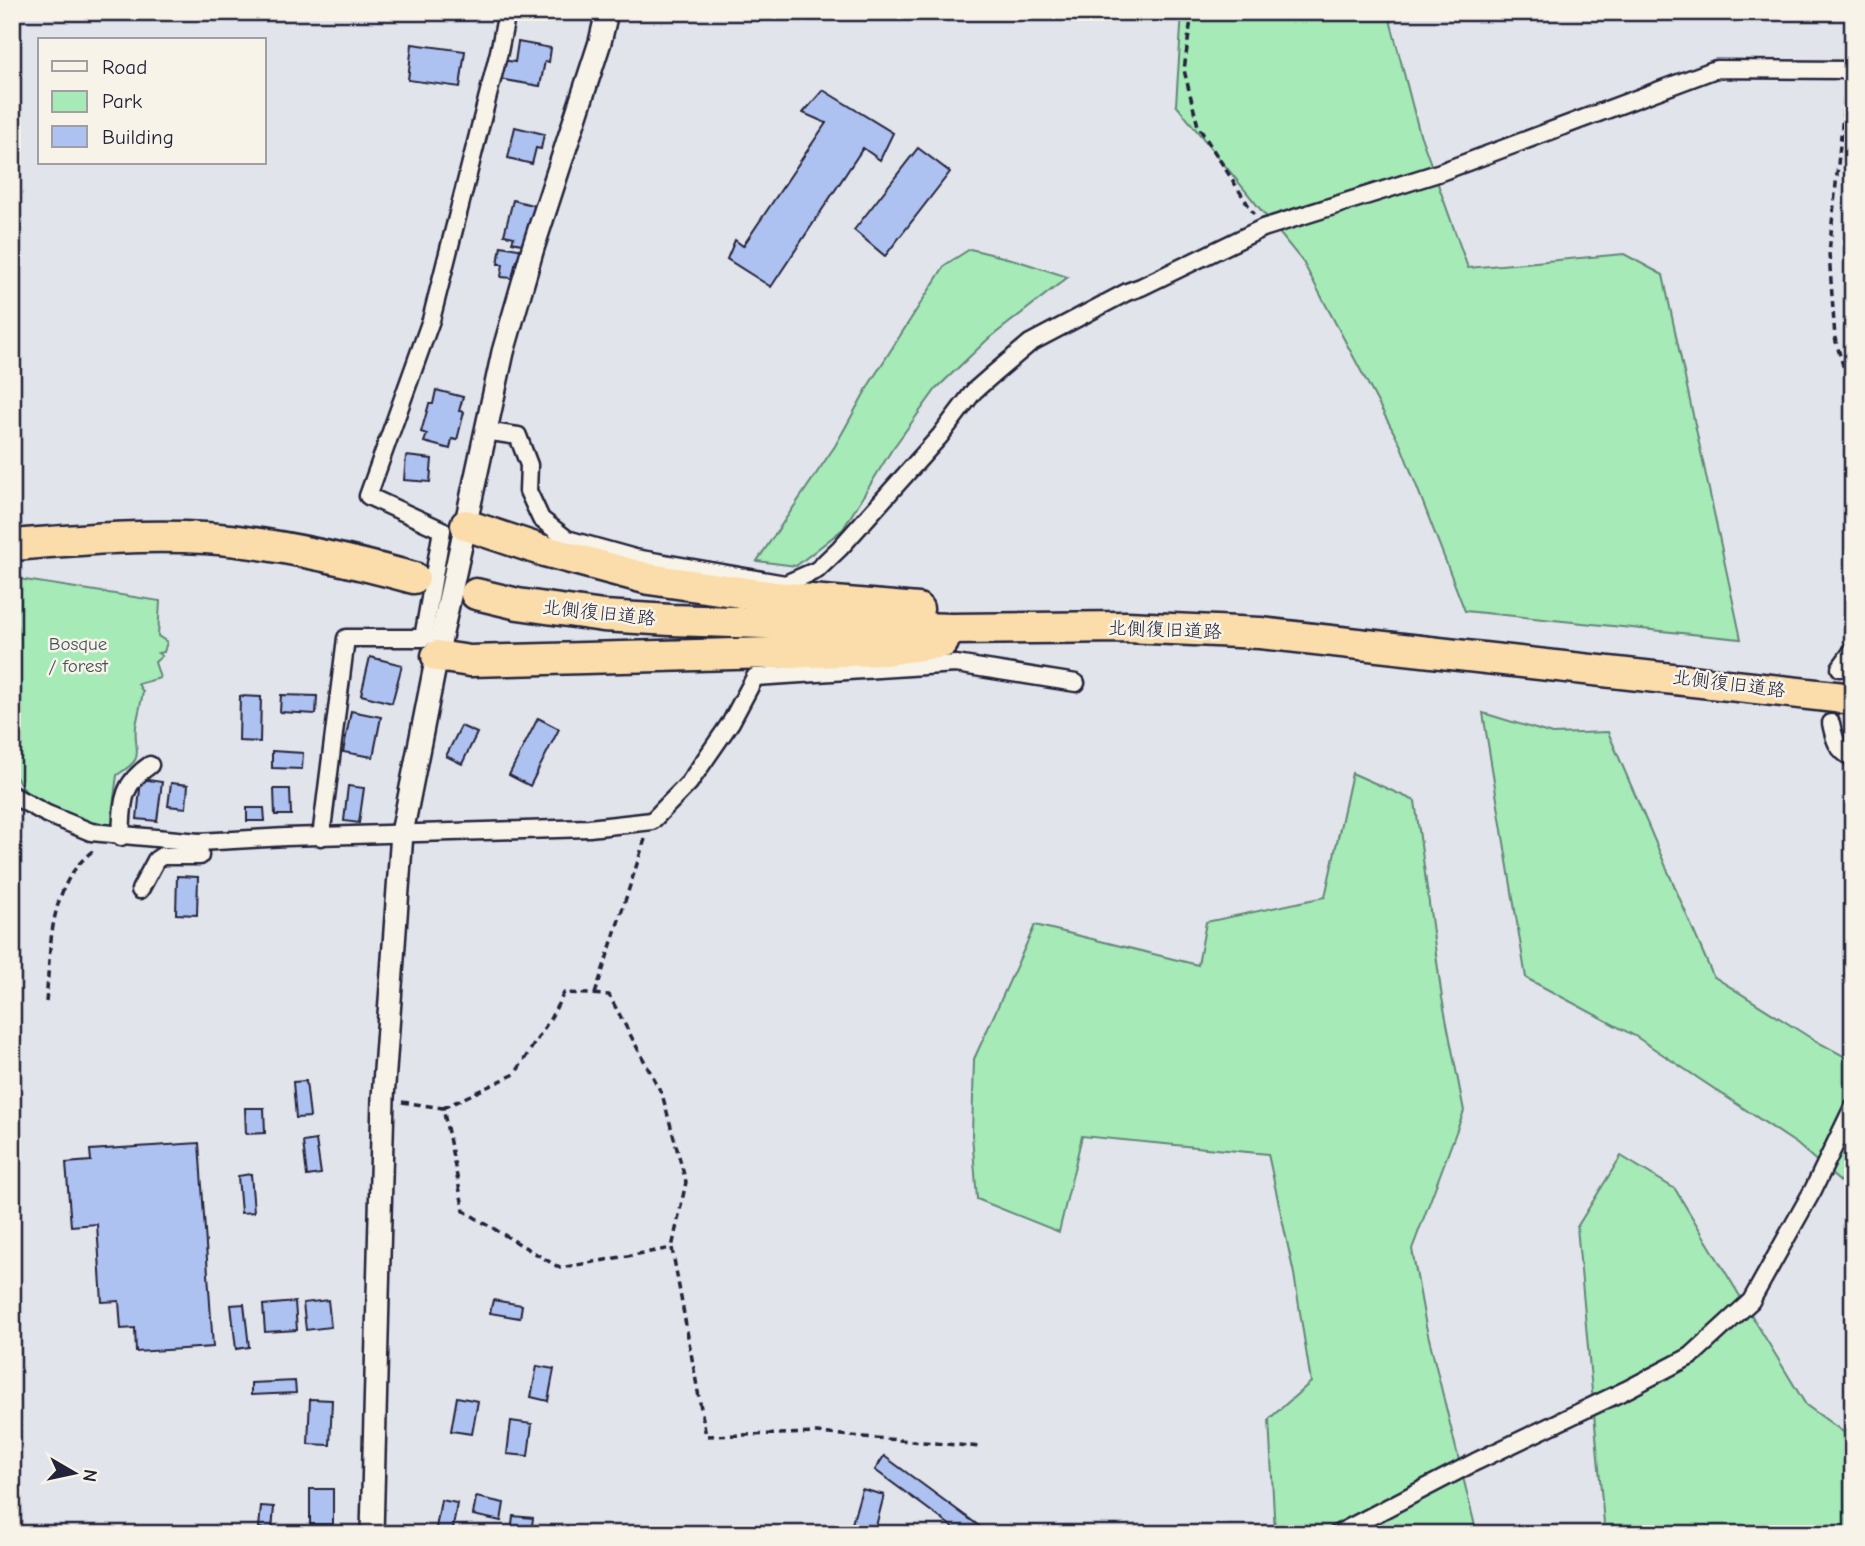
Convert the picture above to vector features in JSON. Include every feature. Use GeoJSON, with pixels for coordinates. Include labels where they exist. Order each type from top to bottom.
{"type":"FeatureCollection","features":[{"type":"Feature","properties":{"kind":"highway"},"geometry":{"type":"LineString","coordinates":[[466,525],[541,550],[649,579],[775,597],[943,611],[1029,628]]}},
{"type":"Feature","properties":{"kind":"highway"},"geometry":{"type":"LineString","coordinates":[[12,545],[105,538],[206,538],[354,562],[414,578]]}},
{"type":"Feature","properties":{"kind":"highway","name":"北側復旧道路"},"geometry":{"type":"LineString","coordinates":[[476,594],[518,604],[616,617],[951,629],[1128,628],[1259,633],[1853,699]]}},
{"type":"Feature","properties":{"kind":"highway"},"geometry":{"type":"LineString","coordinates":[[437,656],[470,661],[886,650],[1029,628]]}},
{"type":"Feature","properties":{"kind":"street"},"geometry":{"type":"LineString","coordinates":[[321,837],[346,638],[423,638],[442,530],[368,496],[432,320],[507,12]]}},
{"type":"Feature","properties":{"kind":"street"},"geometry":{"type":"LineString","coordinates":[[372,1534],[383,1098],[402,833],[437,656],[503,352],[607,12]]}},
{"type":"Feature","properties":{"kind":"street"},"geometry":{"type":"LineString","coordinates":[[485,431],[518,436],[529,465],[528,491],[541,519],[567,539],[635,558],[785,584],[817,570],[840,548],[940,436],[974,391],[1030,343],[1117,297],[1263,228],[1437,173],[1716,69],[1851,70]]}},
{"type":"Feature","properties":{"kind":"street"},"geometry":{"type":"LineString","coordinates":[[1840,668],[1853,650]]}},
{"type":"Feature","properties":{"kind":"street"},"geometry":{"type":"LineString","coordinates":[[12,795],[91,832],[200,842],[575,829],[652,821],[689,783],[731,722],[755,677],[956,664],[1076,683]]}},
{"type":"Feature","properties":{"kind":"street"},"geometry":{"type":"LineString","coordinates":[[1831,723],[1834,741],[1853,758]]}},
{"type":"Feature","properties":{"kind":"street"},"geometry":{"type":"LineString","coordinates":[[117,836],[129,782],[150,765]]}},
{"type":"Feature","properties":{"kind":"street"},"geometry":{"type":"LineString","coordinates":[[140,890],[156,859],[162,856],[200,856],[200,842]]}},
{"type":"Feature","properties":{"kind":"street"},"geometry":{"type":"LineString","coordinates":[[1337,1534],[1475,1462],[1691,1356],[1751,1301],[1800,1214],[1853,1107]]}},
{"type":"Feature","properties":{"kind":"path"},"geometry":{"type":"LineString","coordinates":[[1192,12],[1184,70],[1198,126],[1263,228]]}},
{"type":"Feature","properties":{"kind":"path"},"geometry":{"type":"LineString","coordinates":[[1851,70],[1829,253],[1835,338],[1853,400]]}},
{"type":"Feature","properties":{"kind":"path"},"geometry":{"type":"LineString","coordinates":[[594,994],[652,821]]}},
{"type":"Feature","properties":{"kind":"path"},"geometry":{"type":"LineString","coordinates":[[46,1002],[53,924],[67,880],[90,853],[117,836]]}},
{"type":"Feature","properties":{"kind":"path"},"geometry":{"type":"LineString","coordinates":[[383,1098],[443,1108],[515,1074],[565,993],[609,995],[662,1094],[687,1182],[672,1248],[706,1436],[817,1433],[981,1447]]}},
{"type":"Feature","properties":{"kind":"path"},"geometry":{"type":"LineString","coordinates":[[443,1108],[464,1211],[560,1268],[672,1248]]}},
{"type":"Feature","properties":{"kind":"green space"},"geometry":{"type":"Polygon","coordinates":[[[1182,12],[1388,12],[1419,131],[1468,268],[1624,254],[1663,275],[1741,639],[1465,611],[1401,446],[1303,262],[1176,105],[1182,12]]]}},
{"type":"Feature","properties":{"kind":"green space"},"geometry":{"type":"Polygon","coordinates":[[[970,249],[1068,277],[987,340],[936,389],[891,451],[843,529],[796,566],[757,561],[835,446],[870,383],[945,265],[970,249]]]}},
{"type":"Feature","properties":{"kind":"green space","name":"Bosque / forest"},"geometry":{"type":"Polygon","coordinates":[[[12,578],[160,601],[158,636],[167,642],[164,652],[158,653],[162,656],[155,662],[160,678],[138,684],[143,692],[136,726],[136,759],[117,775],[112,813],[129,842],[112,843],[32,801],[12,771],[12,578]]]}},
{"type":"Feature","properties":{"kind":"green space"},"geometry":{"type":"Polygon","coordinates":[[[1483,713],[1552,734],[1608,732],[1713,976],[1814,1040],[1853,1061],[1853,1193],[1797,1144],[1635,1036],[1526,978],[1483,713]]]}},
{"type":"Feature","properties":{"kind":"green space"},"geometry":{"type":"Polygon","coordinates":[[[1352,773],[1415,801],[1442,998],[1464,1111],[1412,1249],[1426,1326],[1477,1534],[1275,1534],[1269,1419],[1311,1382],[1294,1274],[1268,1154],[1082,1136],[1059,1232],[977,1199],[972,1135],[974,1059],[1035,925],[1198,965],[1206,922],[1325,897],[1352,773]]]}},
{"type":"Feature","properties":{"kind":"green space"},"geometry":{"type":"Polygon","coordinates":[[[1621,1156],[1675,1189],[1806,1405],[1853,1439],[1853,1534],[1605,1534],[1577,1227],[1621,1156]]]}},
{"type":"Feature","properties":{"kind":"building"},"geometry":{"type":"Polygon","coordinates":[[[518,42],[551,48],[549,62],[545,61],[540,86],[499,79],[502,60],[515,62],[518,42]]]}},
{"type":"Feature","properties":{"kind":"building"},"geometry":{"type":"Polygon","coordinates":[[[412,44],[465,51],[460,87],[408,80],[412,44]]]}},
{"type":"Feature","properties":{"kind":"building"},"geometry":{"type":"Polygon","coordinates":[[[823,90],[893,133],[880,160],[863,148],[771,287],[727,259],[735,240],[743,246],[826,123],[803,113],[823,90]]]}},
{"type":"Feature","properties":{"kind":"building"},"geometry":{"type":"Polygon","coordinates":[[[515,127],[544,134],[541,149],[536,148],[532,164],[508,158],[515,127]]]}},
{"type":"Feature","properties":{"kind":"building"},"geometry":{"type":"Polygon","coordinates":[[[918,148],[950,172],[885,256],[854,230],[918,148]]]}},
{"type":"Feature","properties":{"kind":"building"},"geometry":{"type":"Polygon","coordinates":[[[513,200],[536,206],[526,245],[512,242],[514,237],[504,235],[513,200]]]}},
{"type":"Feature","properties":{"kind":"building"},"geometry":{"type":"Polygon","coordinates":[[[501,246],[524,250],[521,266],[515,265],[513,278],[501,277],[503,264],[498,264],[501,246]]]}},
{"type":"Feature","properties":{"kind":"building"},"geometry":{"type":"Polygon","coordinates":[[[436,390],[463,397],[459,411],[464,412],[457,440],[452,439],[450,449],[424,442],[427,434],[421,432],[436,390]]]}},
{"type":"Feature","properties":{"kind":"building"},"geometry":{"type":"Polygon","coordinates":[[[406,456],[432,459],[430,482],[404,480],[406,456]]]}},
{"type":"Feature","properties":{"kind":"building"},"geometry":{"type":"Polygon","coordinates":[[[370,657],[402,665],[392,703],[361,695],[370,657]]]}},
{"type":"Feature","properties":{"kind":"building"},"geometry":{"type":"Polygon","coordinates":[[[281,695],[317,696],[316,714],[280,712],[281,695]]]}},
{"type":"Feature","properties":{"kind":"building"},"geometry":{"type":"Polygon","coordinates":[[[240,696],[261,697],[260,742],[239,741],[240,696]]]}},
{"type":"Feature","properties":{"kind":"building"},"geometry":{"type":"Polygon","coordinates":[[[351,711],[381,717],[373,757],[343,752],[351,711]]]}},
{"type":"Feature","properties":{"kind":"building"},"geometry":{"type":"Polygon","coordinates":[[[538,718],[559,729],[530,786],[509,775],[538,718]]]}},
{"type":"Feature","properties":{"kind":"building"},"geometry":{"type":"Polygon","coordinates":[[[461,726],[477,733],[462,764],[446,756],[461,726]]]}},
{"type":"Feature","properties":{"kind":"building"},"geometry":{"type":"Polygon","coordinates":[[[272,751],[303,753],[302,769],[272,768],[272,751]]]}},
{"type":"Feature","properties":{"kind":"building"},"geometry":{"type":"Polygon","coordinates":[[[141,779],[162,782],[157,821],[137,819],[141,779]]]}},
{"type":"Feature","properties":{"kind":"building"},"geometry":{"type":"Polygon","coordinates":[[[171,783],[188,785],[186,808],[168,806],[171,783]]]}},
{"type":"Feature","properties":{"kind":"building"},"geometry":{"type":"Polygon","coordinates":[[[348,786],[364,788],[359,823],[344,821],[348,786]]]}},
{"type":"Feature","properties":{"kind":"building"},"geometry":{"type":"Polygon","coordinates":[[[274,789],[290,789],[291,815],[275,815],[274,789]]]}},
{"type":"Feature","properties":{"kind":"building"},"geometry":{"type":"Polygon","coordinates":[[[247,808],[264,808],[265,821],[247,821],[247,808]]]}},
{"type":"Feature","properties":{"kind":"building"},"geometry":{"type":"Polygon","coordinates":[[[177,876],[198,877],[197,915],[176,914],[177,876]]]}},
{"type":"Feature","properties":{"kind":"building"},"geometry":{"type":"Polygon","coordinates":[[[306,1081],[310,1117],[296,1118],[293,1082],[306,1081]]]}},
{"type":"Feature","properties":{"kind":"building"},"geometry":{"type":"Polygon","coordinates":[[[245,1108],[264,1108],[265,1133],[246,1134],[245,1108]]]}},
{"type":"Feature","properties":{"kind":"building"},"geometry":{"type":"Polygon","coordinates":[[[316,1140],[321,1174],[307,1176],[303,1142],[316,1140]]]}},
{"type":"Feature","properties":{"kind":"building"},"geometry":{"type":"Polygon","coordinates":[[[199,1143],[213,1347],[136,1352],[135,1328],[121,1329],[119,1301],[102,1302],[97,1224],[71,1226],[66,1163],[91,1161],[90,1150],[199,1143]]]}},
{"type":"Feature","properties":{"kind":"building"},"geometry":{"type":"Polygon","coordinates":[[[251,1174],[254,1212],[241,1213],[238,1176],[251,1174]]]}},
{"type":"Feature","properties":{"kind":"building"},"geometry":{"type":"Polygon","coordinates":[[[328,1300],[331,1327],[306,1330],[303,1303],[328,1300]]]}},
{"type":"Feature","properties":{"kind":"building"},"geometry":{"type":"Polygon","coordinates":[[[493,1300],[522,1305],[520,1318],[490,1313],[493,1300]]]}},
{"type":"Feature","properties":{"kind":"building"},"geometry":{"type":"Polygon","coordinates":[[[295,1302],[297,1330],[265,1332],[263,1305],[295,1302]]]}},
{"type":"Feature","properties":{"kind":"building"},"geometry":{"type":"Polygon","coordinates":[[[244,1304],[249,1347],[236,1349],[231,1305],[244,1304]]]}},
{"type":"Feature","properties":{"kind":"building"},"geometry":{"type":"Polygon","coordinates":[[[537,1366],[554,1369],[548,1401],[531,1397],[537,1366]]]}},
{"type":"Feature","properties":{"kind":"building"},"geometry":{"type":"Polygon","coordinates":[[[295,1381],[296,1393],[251,1395],[251,1383],[295,1381]]]}},
{"type":"Feature","properties":{"kind":"building"},"geometry":{"type":"Polygon","coordinates":[[[457,1397],[478,1401],[472,1434],[451,1431],[457,1397]]]}},
{"type":"Feature","properties":{"kind":"building"},"geometry":{"type":"Polygon","coordinates":[[[310,1399],[332,1400],[330,1445],[308,1444],[310,1399]]]}},
{"type":"Feature","properties":{"kind":"building"},"geometry":{"type":"Polygon","coordinates":[[[511,1421],[532,1424],[528,1456],[507,1454],[511,1421]]]}},
{"type":"Feature","properties":{"kind":"building"},"geometry":{"type":"Polygon","coordinates":[[[884,1456],[990,1534],[962,1534],[875,1470],[884,1456]]]}},
{"type":"Feature","properties":{"kind":"building"},"geometry":{"type":"Polygon","coordinates":[[[310,1489],[333,1489],[333,1524],[310,1524],[310,1489]]]}},
{"type":"Feature","properties":{"kind":"building"},"geometry":{"type":"Polygon","coordinates":[[[862,1489],[884,1495],[874,1534],[849,1534],[862,1489]]]}},
{"type":"Feature","properties":{"kind":"building"},"geometry":{"type":"Polygon","coordinates":[[[476,1497],[504,1503],[501,1521],[473,1515],[476,1497]]]}},
{"type":"Feature","properties":{"kind":"building"},"geometry":{"type":"Polygon","coordinates":[[[441,1500],[457,1503],[452,1534],[435,1534],[441,1500]]]}},
{"type":"Feature","properties":{"kind":"building"},"geometry":{"type":"Polygon","coordinates":[[[261,1506],[274,1507],[272,1530],[259,1528],[261,1506]]]}},
{"type":"Feature","properties":{"kind":"building"},"geometry":{"type":"Polygon","coordinates":[[[513,1516],[533,1518],[531,1534],[511,1534],[513,1516]]]}},
{"type":"Feature","properties":{"kind":"tunnel"},"geometry":{"type":"LineString","coordinates":[[1831,723],[1840,668]]}}]}
